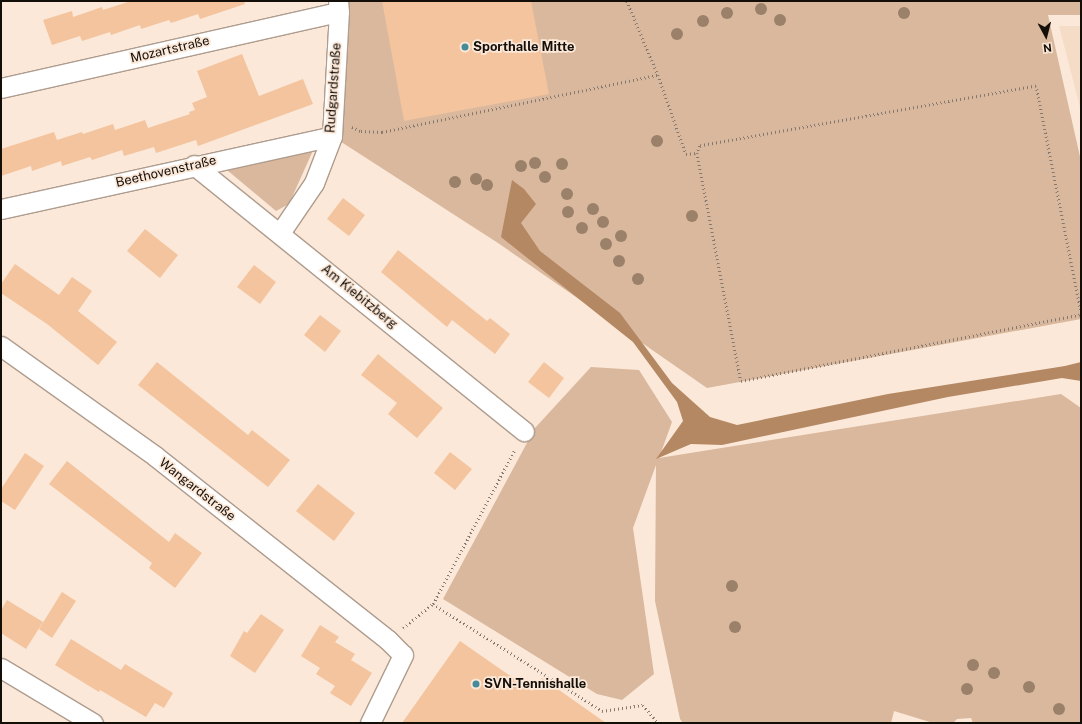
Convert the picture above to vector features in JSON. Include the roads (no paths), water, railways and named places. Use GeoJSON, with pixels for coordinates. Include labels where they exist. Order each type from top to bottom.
{"type":"FeatureCollection","features":[{"type":"Feature","properties":{"kind":"street","name":"Mozartstraße"},"geometry":{"type":"LineString","coordinates":[[1,88],[338,7]]}},
{"type":"Feature","properties":{"kind":"street","name":"Rudgardstraße"},"geometry":{"type":"LineString","coordinates":[[280,233],[314,183],[332,128],[338,7]]}},
{"type":"Feature","properties":{"kind":"street","name":"Beethovenstraße"},"geometry":{"type":"LineString","coordinates":[[1,209],[194,165],[332,128]]}},
{"type":"Feature","properties":{"kind":"street","name":"Am Kiebitzberg"},"geometry":{"type":"LineString","coordinates":[[194,165],[524,431]]}},
{"type":"Feature","properties":{"kind":"street","name":"Wangardstraße"},"geometry":{"type":"LineString","coordinates":[[1,346],[155,456],[388,640],[403,655],[370,723]]}},
{"type":"Feature","properties":{"kind":"street"},"geometry":{"type":"LineString","coordinates":[[1,668],[93,723]]}},
{"type":"Feature","properties":{"kind":"place","name":"Sporthalle Mitte"},"geometry":{"type":"Point","coordinates":[465,47]}},
{"type":"Feature","properties":{"kind":"place","name":"SVN-Tennishalle"},"geometry":{"type":"Point","coordinates":[476,684]}}]}
